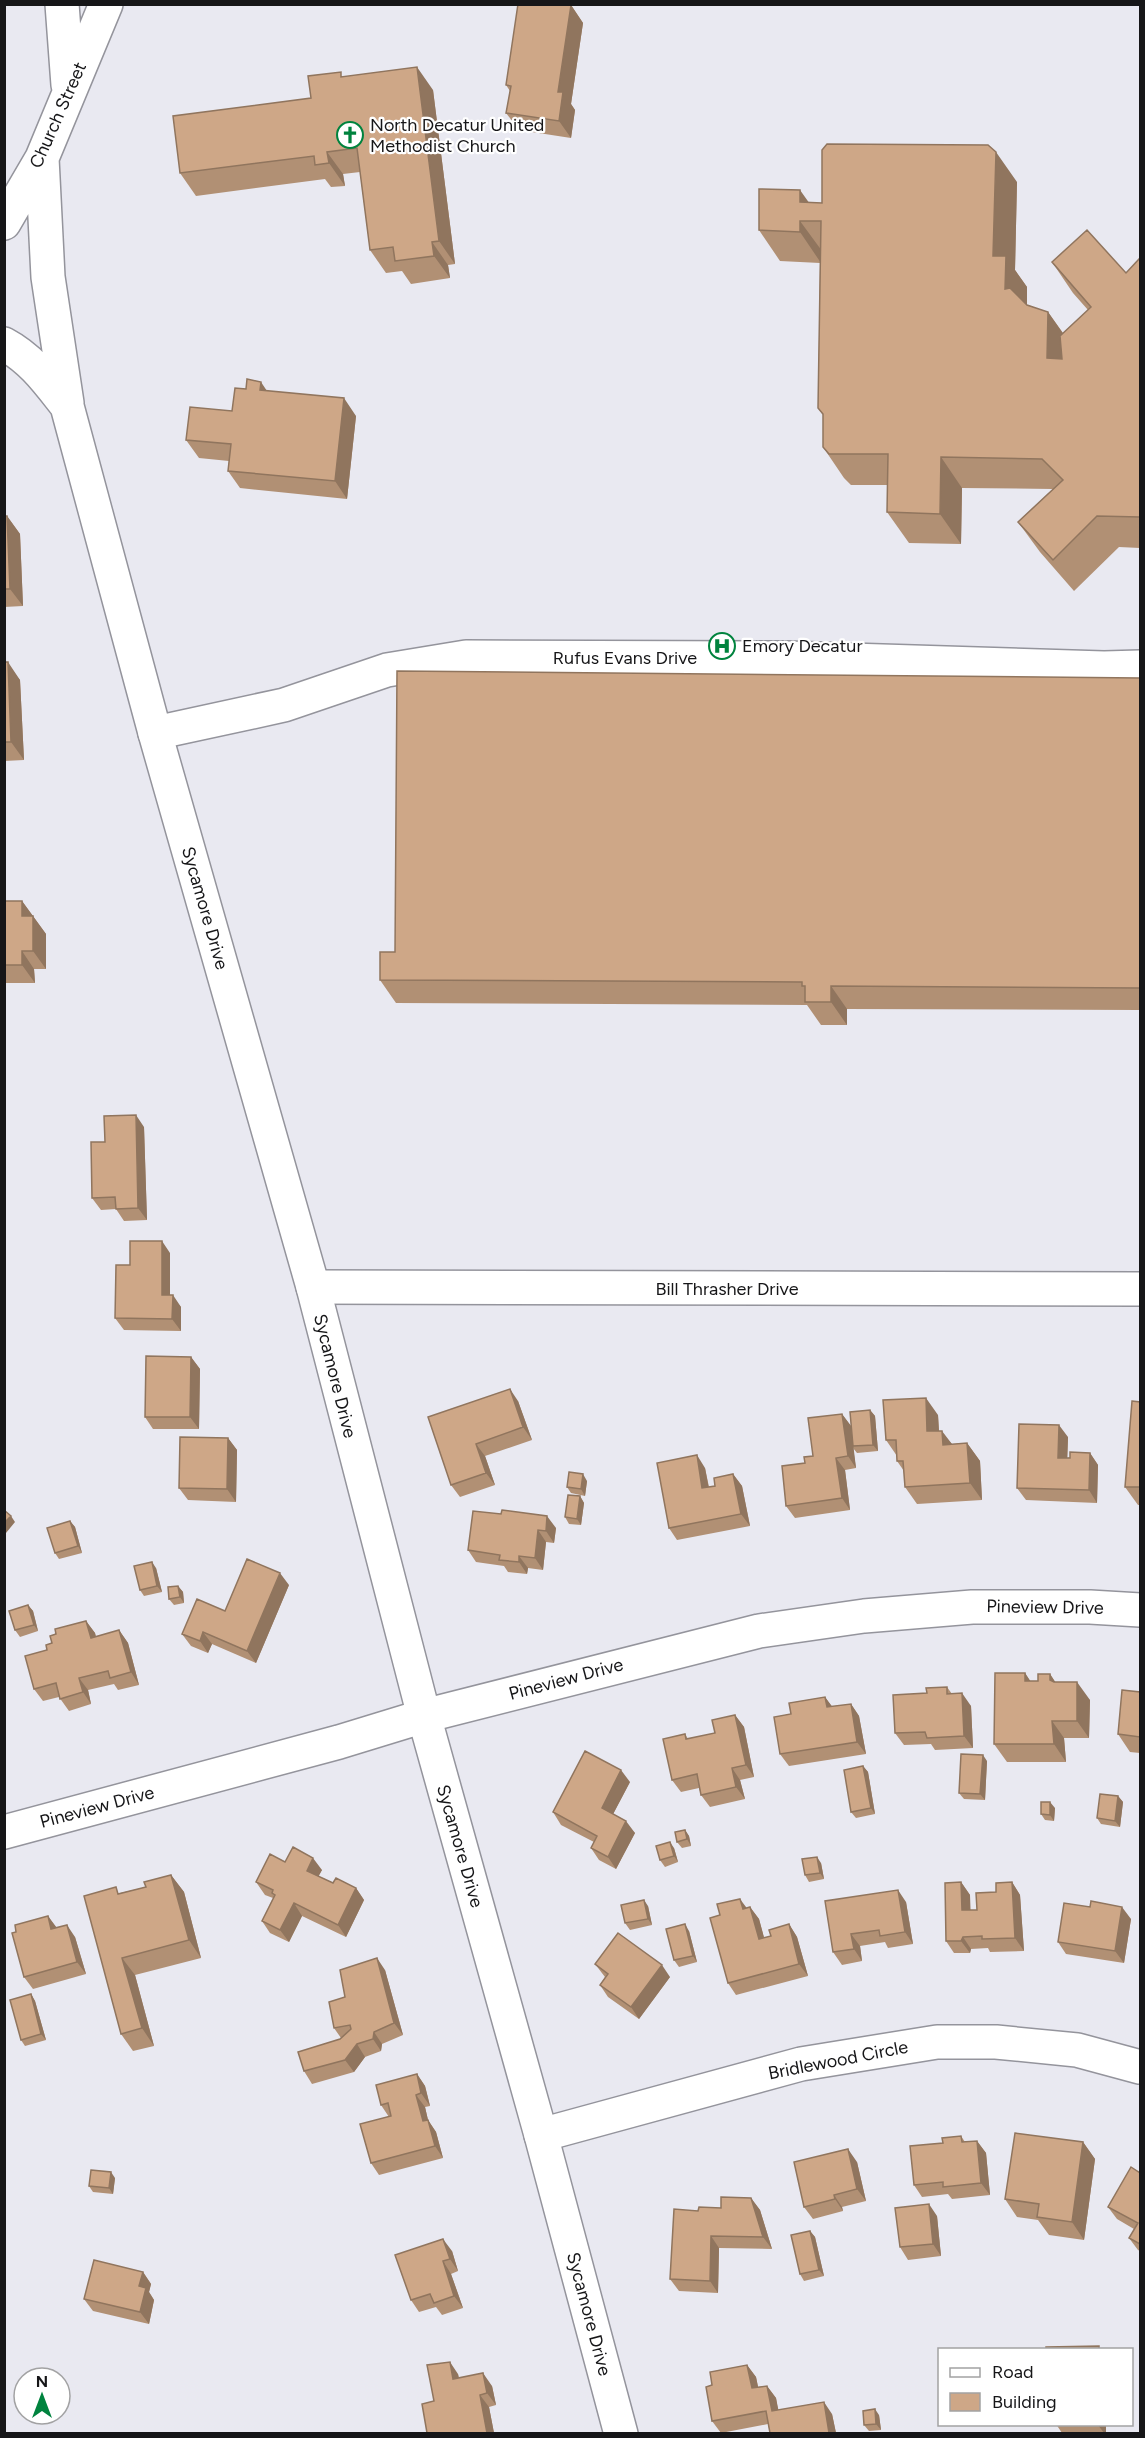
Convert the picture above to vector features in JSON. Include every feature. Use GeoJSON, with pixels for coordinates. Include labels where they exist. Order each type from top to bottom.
{"type":"FeatureCollection","features":[{"type":"Feature","properties":{"kind":"street"},"geometry":{"type":"LineString","coordinates":[[62,4],[68,93]]}},
{"type":"Feature","properties":{"kind":"street","name":"Church Street"},"geometry":{"type":"LineString","coordinates":[[4,223],[42,158],[106,4]]}},
{"type":"Feature","properties":{"kind":"street"},"geometry":{"type":"LineString","coordinates":[[42,158],[48,277],[67,406]]}},
{"type":"Feature","properties":{"kind":"street","name":"Sycamore Drive"},"geometry":{"type":"LineString","coordinates":[[4,344],[40,371],[67,406],[155,733],[313,1287],[424,1716],[541,2135],[621,2433]]}},
{"type":"Feature","properties":{"kind":"street","name":"Rufus Evans Drive"},"geometry":{"type":"LineString","coordinates":[[155,733],[284,705],[387,670],[466,657],[787,658],[1104,668],[1140,667]]}},
{"type":"Feature","properties":{"kind":"street","name":"Bill Thrasher Drive"},"geometry":{"type":"LineString","coordinates":[[313,1287],[1140,1289]]}},
{"type":"Feature","properties":{"kind":"street","name":"Pineview Drive"},"geometry":{"type":"LineString","coordinates":[[4,1832],[339,1742],[424,1716],[759,1631],[864,1616],[972,1606],[1090,1606],[1140,1610]]}},
{"type":"Feature","properties":{"kind":"street","name":"Bridlewood Circle"},"geometry":{"type":"LineString","coordinates":[[541,2135],[801,2064],[937,2042],[996,2042],[1077,2050],[1140,2067]]}},
{"type":"Feature","properties":{"kind":"building"},"geometry":{"type":"Polygon","coordinates":[[[518,4],[571,5],[558,92],[563,92],[559,121],[506,113],[511,86],[506,85],[518,4]]]}},
{"type":"Feature","properties":{"kind":"building"},"geometry":{"type":"Polygon","coordinates":[[[417,67],[439,241],[432,242],[434,256],[395,261],[393,247],[370,250],[357,148],[327,152],[329,163],[315,165],[314,156],[180,173],[173,116],[311,98],[308,76],[341,72],[341,77],[417,67]]]}},
{"type":"Feature","properties":{"kind":"building"},"geometry":{"type":"Polygon","coordinates":[[[827,144],[988,145],[996,152],[993,256],[1006,256],[1005,289],[1010,288],[1027,305],[1048,312],[1047,358],[1062,359],[1060,336],[1091,307],[1052,262],[1087,230],[1126,273],[1140,258],[1140,517],[1097,516],[1053,560],[1018,522],[1063,480],[1042,459],[941,457],[940,514],[887,512],[888,454],[829,454],[823,447],[823,414],[818,408],[821,221],[800,221],[800,232],[759,230],[759,189],[800,190],[800,202],[822,203],[822,150],[827,144]]]}},
{"type":"Feature","properties":{"kind":"building"},"geometry":{"type":"Polygon","coordinates":[[[247,379],[261,382],[260,390],[344,398],[335,481],[228,471],[231,444],[186,440],[190,407],[232,411],[235,388],[246,389],[247,379]]]}},
{"type":"Feature","properties":{"kind":"building"},"geometry":{"type":"Polygon","coordinates":[[[4,516],[7,516],[10,589],[4,589],[4,516]]]}},
{"type":"Feature","properties":{"kind":"building"},"geometry":{"type":"Polygon","coordinates":[[[4,662],[8,662],[11,742],[4,742],[4,662]]]}},
{"type":"Feature","properties":{"kind":"building"},"geometry":{"type":"Polygon","coordinates":[[[397,671],[1140,678],[1140,988],[831,986],[831,1002],[805,1002],[805,986],[802,986],[802,982],[380,980],[380,952],[395,952],[397,671]]]}},
{"type":"Feature","properties":{"kind":"building"},"geometry":{"type":"Polygon","coordinates":[[[4,901],[22,901],[22,916],[33,916],[33,951],[22,951],[22,965],[4,965],[4,901]]]}},
{"type":"Feature","properties":{"kind":"building"},"geometry":{"type":"Polygon","coordinates":[[[136,1115],[138,1208],[116,1209],[115,1197],[92,1198],[91,1142],[105,1142],[104,1116],[136,1115]]]}},
{"type":"Feature","properties":{"kind":"building"},"geometry":{"type":"Polygon","coordinates":[[[130,1241],[162,1241],[162,1295],[173,1295],[172,1319],[115,1318],[116,1265],[130,1265],[130,1241]]]}},
{"type":"Feature","properties":{"kind":"building"},"geometry":{"type":"Polygon","coordinates":[[[146,1356],[191,1357],[190,1417],[145,1417],[146,1356]]]}},
{"type":"Feature","properties":{"kind":"building"},"geometry":{"type":"Polygon","coordinates":[[[510,1389],[523,1427],[476,1444],[486,1473],[451,1485],[428,1417],[510,1389]]]}},
{"type":"Feature","properties":{"kind":"building"},"geometry":{"type":"Polygon","coordinates":[[[926,1398],[927,1431],[942,1431],[943,1445],[967,1443],[970,1483],[905,1487],[903,1461],[897,1461],[896,1440],[886,1440],[883,1400],[926,1398]]]}},
{"type":"Feature","properties":{"kind":"building"},"geometry":{"type":"Polygon","coordinates":[[[1132,1401],[1140,1402],[1140,1487],[1125,1487],[1132,1401]]]}},
{"type":"Feature","properties":{"kind":"building"},"geometry":{"type":"Polygon","coordinates":[[[870,1410],[873,1445],[853,1446],[850,1412],[870,1410]]]}},
{"type":"Feature","properties":{"kind":"building"},"geometry":{"type":"Polygon","coordinates":[[[842,1414],[848,1456],[836,1458],[842,1498],[786,1506],[782,1466],[805,1463],[804,1457],[813,1456],[808,1418],[842,1414]]]}},
{"type":"Feature","properties":{"kind":"building"},"geometry":{"type":"Polygon","coordinates":[[[1019,1424],[1059,1425],[1058,1458],[1070,1458],[1070,1452],[1090,1453],[1089,1490],[1017,1488],[1019,1424]]]}},
{"type":"Feature","properties":{"kind":"building"},"geometry":{"type":"Polygon","coordinates":[[[180,1437],[228,1438],[227,1489],[179,1488],[180,1437]]]}},
{"type":"Feature","properties":{"kind":"building"},"geometry":{"type":"Polygon","coordinates":[[[697,1455],[702,1488],[715,1486],[714,1478],[733,1474],[741,1514],[669,1528],[657,1463],[697,1455]]]}},
{"type":"Feature","properties":{"kind":"building"},"geometry":{"type":"Polygon","coordinates":[[[569,1472],[583,1474],[581,1489],[567,1487],[569,1472]]]}},
{"type":"Feature","properties":{"kind":"building"},"geometry":{"type":"Polygon","coordinates":[[[568,1495],[580,1496],[577,1519],[565,1517],[568,1495]]]}},
{"type":"Feature","properties":{"kind":"building"},"geometry":{"type":"Polygon","coordinates":[[[4,1510],[11,1516],[4,1523],[4,1510]]]}},
{"type":"Feature","properties":{"kind":"building"},"geometry":{"type":"Polygon","coordinates":[[[502,1510],[547,1516],[546,1531],[538,1530],[535,1558],[519,1556],[519,1562],[499,1560],[500,1555],[468,1550],[473,1511],[501,1514],[502,1510]]]}},
{"type":"Feature","properties":{"kind":"building"},"geometry":{"type":"Polygon","coordinates":[[[70,1521],[78,1546],[55,1553],[47,1528],[70,1521]]]}},
{"type":"Feature","properties":{"kind":"building"},"geometry":{"type":"Polygon","coordinates":[[[247,1559],[280,1573],[247,1651],[203,1632],[200,1641],[182,1634],[197,1599],[225,1611],[247,1559]]]}},
{"type":"Feature","properties":{"kind":"building"},"geometry":{"type":"Polygon","coordinates":[[[152,1562],[157,1586],[140,1590],[134,1566],[152,1562]]]}},
{"type":"Feature","properties":{"kind":"building"},"geometry":{"type":"Polygon","coordinates":[[[178,1586],[180,1597],[169,1599],[168,1587],[178,1586]]]}},
{"type":"Feature","properties":{"kind":"building"},"geometry":{"type":"Polygon","coordinates":[[[28,1605],[34,1625],[15,1630],[9,1611],[28,1605]]]}},
{"type":"Feature","properties":{"kind":"building"},"geometry":{"type":"Polygon","coordinates":[[[86,1621],[91,1638],[119,1630],[131,1672],[110,1678],[108,1671],[79,1678],[83,1692],[60,1699],[56,1683],[34,1689],[25,1656],[47,1650],[46,1645],[52,1643],[50,1636],[56,1634],[55,1629],[86,1621]]]}},
{"type":"Feature","properties":{"kind":"building"},"geometry":{"type":"Polygon","coordinates":[[[995,1673],[1025,1673],[1025,1681],[1038,1681],[1038,1674],[1050,1674],[1050,1680],[1054,1682],[1077,1682],[1077,1721],[1052,1721],[1054,1744],[994,1744],[995,1673]]]}},
{"type":"Feature","properties":{"kind":"building"},"geometry":{"type":"Polygon","coordinates":[[[947,1687],[947,1694],[962,1693],[964,1736],[927,1738],[925,1732],[895,1733],[893,1695],[927,1693],[926,1688],[947,1687]]]}},
{"type":"Feature","properties":{"kind":"building"},"geometry":{"type":"Polygon","coordinates":[[[1122,1690],[1140,1692],[1140,1737],[1118,1734],[1122,1690]]]}},
{"type":"Feature","properties":{"kind":"building"},"geometry":{"type":"Polygon","coordinates":[[[825,1697],[827,1707],[851,1704],[857,1742],[780,1754],[774,1717],[791,1714],[789,1703],[825,1697]]]}},
{"type":"Feature","properties":{"kind":"building"},"geometry":{"type":"Polygon","coordinates":[[[735,1715],[746,1765],[732,1768],[736,1787],[701,1795],[697,1774],[672,1780],[663,1739],[685,1734],[686,1739],[715,1733],[712,1720],[735,1715]]]}},
{"type":"Feature","properties":{"kind":"building"},"geometry":{"type":"Polygon","coordinates":[[[585,1751],[621,1770],[602,1808],[626,1821],[608,1857],[591,1848],[597,1836],[553,1812],[585,1751]]]}},
{"type":"Feature","properties":{"kind":"building"},"geometry":{"type":"Polygon","coordinates":[[[961,1754],[983,1755],[980,1794],[959,1793],[961,1754]]]}},
{"type":"Feature","properties":{"kind":"building"},"geometry":{"type":"Polygon","coordinates":[[[863,1766],[871,1808],[851,1812],[844,1770],[863,1766]]]}},
{"type":"Feature","properties":{"kind":"building"},"geometry":{"type":"Polygon","coordinates":[[[1100,1794],[1118,1796],[1115,1821],[1097,1818],[1100,1794]]]}},
{"type":"Feature","properties":{"kind":"building"},"geometry":{"type":"Polygon","coordinates":[[[1041,1802],[1050,1802],[1050,1815],[1041,1814],[1041,1802]]]}},
{"type":"Feature","properties":{"kind":"building"},"geometry":{"type":"Polygon","coordinates":[[[685,1830],[687,1839],[677,1842],[675,1832],[685,1830]]]}},
{"type":"Feature","properties":{"kind":"building"},"geometry":{"type":"Polygon","coordinates":[[[670,1842],[674,1856],[660,1860],[656,1846],[670,1842]]]}},
{"type":"Feature","properties":{"kind":"building"},"geometry":{"type":"Polygon","coordinates":[[[293,1847],[313,1858],[307,1871],[333,1883],[336,1878],[356,1888],[338,1925],[294,1903],[280,1930],[262,1921],[275,1895],[272,1893],[273,1890],[256,1882],[270,1854],[285,1862],[293,1847]]]}},
{"type":"Feature","properties":{"kind":"building"},"geometry":{"type":"Polygon","coordinates":[[[817,1857],[820,1873],[805,1875],[802,1859],[817,1857]]]}},
{"type":"Feature","properties":{"kind":"building"},"geometry":{"type":"Polygon","coordinates":[[[171,1875],[189,1940],[122,1958],[142,2028],[121,2034],[84,1896],[116,1887],[118,1894],[146,1887],[144,1882],[171,1875]]]}},
{"type":"Feature","properties":{"kind":"building"},"geometry":{"type":"Polygon","coordinates":[[[961,1882],[962,1910],[977,1910],[976,1893],[996,1892],[996,1883],[1012,1882],[1015,1938],[982,1939],[982,1936],[963,1937],[961,1941],[946,1941],[945,1883],[961,1882]]]}},
{"type":"Feature","properties":{"kind":"building"},"geometry":{"type":"Polygon","coordinates":[[[898,1890],[905,1932],[880,1936],[879,1930],[851,1934],[854,1949],[833,1952],[825,1901],[898,1890]]]}},
{"type":"Feature","properties":{"kind":"building"},"geometry":{"type":"Polygon","coordinates":[[[740,1899],[743,1909],[750,1907],[759,1939],[771,1936],[769,1930],[789,1924],[799,1964],[728,1983],[710,1918],[720,1915],[717,1904],[740,1899]]]}},
{"type":"Feature","properties":{"kind":"building"},"geometry":{"type":"Polygon","coordinates":[[[644,1900],[648,1919],[625,1923],[621,1905],[644,1900]]]}},
{"type":"Feature","properties":{"kind":"building"},"geometry":{"type":"Polygon","coordinates":[[[1091,1901],[1122,1907],[1115,1951],[1058,1942],[1064,1903],[1090,1907],[1091,1901]]]}},
{"type":"Feature","properties":{"kind":"building"},"geometry":{"type":"Polygon","coordinates":[[[48,1916],[51,1929],[67,1925],[77,1962],[24,1977],[12,1933],[16,1932],[15,1925],[48,1916]]]}},
{"type":"Feature","properties":{"kind":"building"},"geometry":{"type":"Polygon","coordinates":[[[685,1924],[693,1956],[674,1960],[666,1929],[685,1924]]]}},
{"type":"Feature","properties":{"kind":"building"},"geometry":{"type":"Polygon","coordinates":[[[618,1933],[662,1965],[631,2007],[600,1985],[608,1974],[595,1964],[618,1933]]]}},
{"type":"Feature","properties":{"kind":"building"},"geometry":{"type":"Polygon","coordinates":[[[377,1958],[394,2023],[374,2032],[373,2039],[357,2044],[345,2060],[304,2071],[298,2052],[340,2039],[351,2029],[350,2025],[334,2028],[329,2002],[345,1997],[340,1970],[377,1958]]]}},
{"type":"Feature","properties":{"kind":"building"},"geometry":{"type":"Polygon","coordinates":[[[31,1994],[41,2034],[21,2040],[10,2000],[31,1994]]]}},
{"type":"Feature","properties":{"kind":"building"},"geometry":{"type":"Polygon","coordinates":[[[417,2074],[421,2093],[416,2095],[423,2121],[428,2120],[435,2146],[371,2163],[360,2124],[391,2116],[388,2103],[381,2105],[376,2085],[417,2074]]]}},
{"type":"Feature","properties":{"kind":"building"},"geometry":{"type":"Polygon","coordinates":[[[1015,2133],[1083,2142],[1072,2222],[1037,2217],[1039,2204],[1005,2199],[1015,2133]]]}},
{"type":"Feature","properties":{"kind":"building"},"geometry":{"type":"Polygon","coordinates":[[[961,2136],[962,2142],[977,2141],[981,2183],[943,2187],[943,2182],[914,2185],[910,2146],[943,2143],[942,2138],[961,2136]]]}},
{"type":"Feature","properties":{"kind":"building"},"geometry":{"type":"Polygon","coordinates":[[[848,2149],[857,2189],[834,2195],[835,2199],[804,2207],[794,2162],[848,2149]]]}},
{"type":"Feature","properties":{"kind":"building"},"geometry":{"type":"Polygon","coordinates":[[[1131,2167],[1140,2173],[1140,2244],[1129,2238],[1138,2223],[1108,2207],[1131,2167]]]}},
{"type":"Feature","properties":{"kind":"building"},"geometry":{"type":"Polygon","coordinates":[[[91,2170],[111,2172],[109,2188],[89,2186],[91,2170]]]}},
{"type":"Feature","properties":{"kind":"building"},"geometry":{"type":"Polygon","coordinates":[[[721,2197],[751,2198],[763,2237],[711,2236],[710,2281],[670,2279],[674,2209],[698,2211],[699,2207],[721,2208],[721,2197]]]}},
{"type":"Feature","properties":{"kind":"building"},"geometry":{"type":"Polygon","coordinates":[[[929,2204],[933,2244],[900,2247],[895,2208],[929,2204]]]}},
{"type":"Feature","properties":{"kind":"building"},"geometry":{"type":"Polygon","coordinates":[[[810,2231],[819,2270],[800,2274],[791,2235],[810,2231]]]}},
{"type":"Feature","properties":{"kind":"building"},"geometry":{"type":"Polygon","coordinates":[[[443,2239],[450,2259],[443,2261],[454,2296],[434,2303],[430,2294],[411,2300],[395,2255],[443,2239]]]}},
{"type":"Feature","properties":{"kind":"building"},"geometry":{"type":"Polygon","coordinates":[[[94,2260],[143,2272],[139,2286],[146,2288],[140,2312],[84,2299],[94,2260]]]}},
{"type":"Feature","properties":{"kind":"building"},"geometry":{"type":"Polygon","coordinates":[[[1099,2346],[1099,2348],[1046,2348],[1099,2346]]]}},
{"type":"Feature","properties":{"kind":"building"},"geometry":{"type":"Polygon","coordinates":[[[450,2362],[453,2379],[483,2373],[487,2393],[480,2395],[487,2433],[427,2433],[422,2404],[434,2401],[427,2365],[450,2362]]]}},
{"type":"Feature","properties":{"kind":"building"},"geometry":{"type":"Polygon","coordinates":[[[747,2365],[752,2388],[767,2386],[772,2411],[824,2402],[829,2433],[770,2433],[766,2411],[712,2421],[706,2387],[712,2385],[710,2372],[747,2365]]]}},
{"type":"Feature","properties":{"kind":"building"},"geometry":{"type":"Polygon","coordinates":[[[875,2409],[876,2424],[864,2425],[863,2411],[875,2409]]]}},
{"type":"Feature","properties":{"kind":"place","name":"North Decatur United Methodist Church"},"geometry":{"type":"Point","coordinates":[350,135]}},
{"type":"Feature","properties":{"kind":"place","name":"Emory Decatur"},"geometry":{"type":"Point","coordinates":[722,646]}}]}
